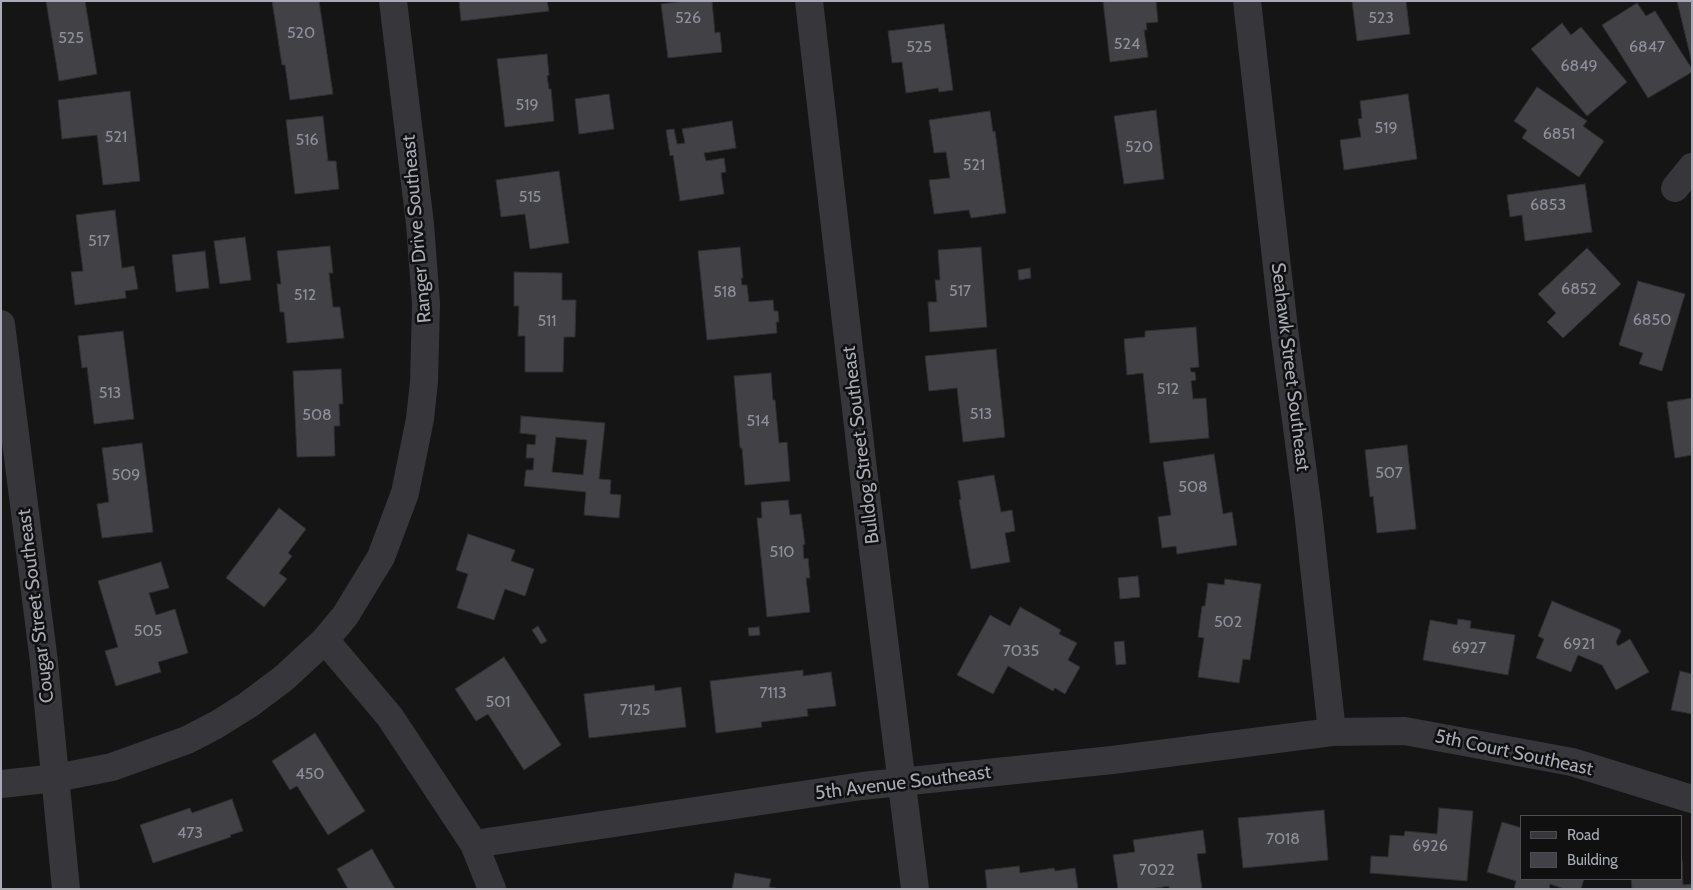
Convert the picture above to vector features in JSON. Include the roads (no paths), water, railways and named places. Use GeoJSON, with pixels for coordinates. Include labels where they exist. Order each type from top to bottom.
{"type":"FeatureCollection","features":[{"type":"Feature","properties":{"kind":"street","name":"Ranger Drive Southeast"},"geometry":{"type":"LineString","coordinates":[[1,784],[56,778],[112,767],[187,740],[216,725],[248,705],[284,678],[325,640],[345,616],[381,557],[405,493],[420,419],[424,382],[426,304],[420,224],[394,1]]}},
{"type":"Feature","properties":{"kind":"street","name":"Bulldog Street Southeast"},"geometry":{"type":"LineString","coordinates":[[809,1],[863,468],[915,889]]}},
{"type":"Feature","properties":{"kind":"street","name":"Seahawk Street Southeast"},"geometry":{"type":"LineString","coordinates":[[1247,1],[1284,328],[1309,521],[1332,732]]}},
{"type":"Feature","properties":{"kind":"street"},"geometry":{"type":"LineString","coordinates":[[1675,188],[1692,167]]}},
{"type":"Feature","properties":{"kind":"street","name":"Cougar Street Southeast"},"geometry":{"type":"LineString","coordinates":[[1,324],[44,662],[66,889]]}},
{"type":"Feature","properties":{"kind":"street"},"geometry":{"type":"LineString","coordinates":[[325,640],[390,717],[474,844],[492,889]]}},
{"type":"Feature","properties":{"kind":"street","name":"5th Court Southeast"},"geometry":{"type":"LineString","coordinates":[[1332,732],[1405,731],[1572,762],[1692,799]]}},
{"type":"Feature","properties":{"kind":"street","name":"5th Avenue Southeast"},"geometry":{"type":"LineString","coordinates":[[474,844],[852,787],[1112,760],[1332,732]]}}]}
